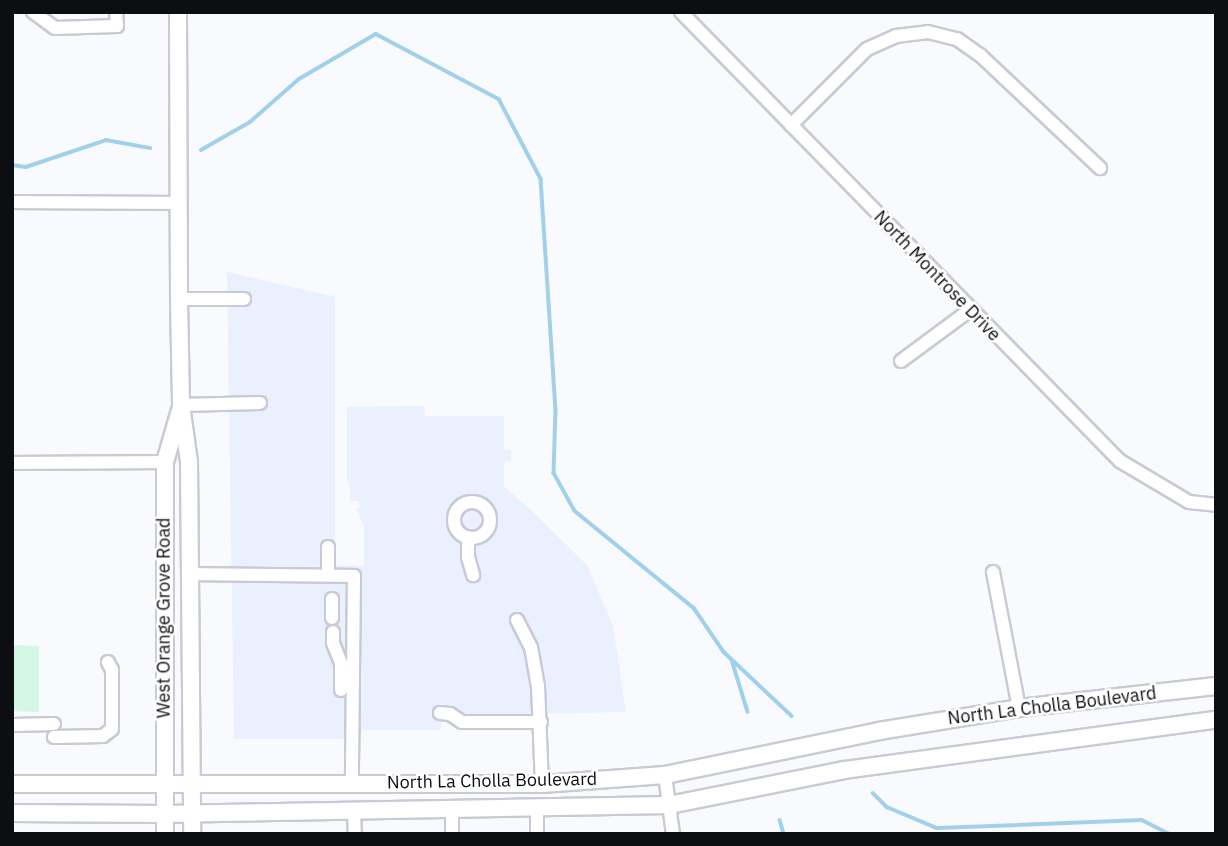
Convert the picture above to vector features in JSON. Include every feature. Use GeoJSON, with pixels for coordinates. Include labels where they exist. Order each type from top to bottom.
{"type":"FeatureCollection","features":[{"type":"Feature","properties":{"kind":"main road","name":"West Orange Grove Road"},"geometry":{"type":"LineString","coordinates":[[178,12],[179,299],[181,405],[189,462],[192,834]]}},
{"type":"Feature","properties":{"kind":"main road","name":"West Orange Grove Road"},"geometry":{"type":"LineString","coordinates":[[165,834],[165,462],[181,405]]}},
{"type":"Feature","properties":{"kind":"main road","name":"North La Cholla Boulevard"},"geometry":{"type":"LineString","coordinates":[[12,784],[542,784],[664,775],[865,734],[1019,708],[1216,687]]}},
{"type":"Feature","properties":{"kind":"main road","name":"North La Cholla Boulevard"},"geometry":{"type":"LineString","coordinates":[[12,813],[164,814],[669,805],[844,770],[1216,720]]}},
{"type":"Feature","properties":{"kind":"street"},"geometry":{"type":"LineString","coordinates":[[33,12],[55,28],[117,26],[117,12]]}},
{"type":"Feature","properties":{"kind":"street","name":"North Montrose Drive"},"geometry":{"type":"LineString","coordinates":[[681,12],[970,310],[1121,461],[1189,502],[1216,505]]}},
{"type":"Feature","properties":{"kind":"street"},"geometry":{"type":"LineString","coordinates":[[791,125],[867,49],[896,36],[928,32],[957,39],[980,55],[1100,168]]}},
{"type":"Feature","properties":{"kind":"street"},"geometry":{"type":"LineString","coordinates":[[12,202],[178,203]]}},
{"type":"Feature","properties":{"kind":"street"},"geometry":{"type":"LineString","coordinates":[[179,299],[244,299]]}},
{"type":"Feature","properties":{"kind":"street"},"geometry":{"type":"LineString","coordinates":[[901,361],[970,310]]}},
{"type":"Feature","properties":{"kind":"street"},"geometry":{"type":"LineString","coordinates":[[181,405],[260,402]]}},
{"type":"Feature","properties":{"kind":"street"},"geometry":{"type":"LineString","coordinates":[[12,463],[165,462]]}},
{"type":"Feature","properties":{"kind":"street"},"geometry":{"type":"LineString","coordinates":[[468,537],[468,558],[473,575]]}},
{"type":"Feature","properties":{"kind":"street"},"geometry":{"type":"LineString","coordinates":[[328,547],[328,576]]}},
{"type":"Feature","properties":{"kind":"street"},"geometry":{"type":"LineString","coordinates":[[993,572],[1019,708]]}},
{"type":"Feature","properties":{"kind":"street"},"geometry":{"type":"LineString","coordinates":[[190,574],[354,576],[352,784]]}},
{"type":"Feature","properties":{"kind":"street"},"geometry":{"type":"LineString","coordinates":[[332,599],[332,618]]}},
{"type":"Feature","properties":{"kind":"street"},"geometry":{"type":"LineString","coordinates":[[517,620],[531,647],[541,722],[542,784]]}},
{"type":"Feature","properties":{"kind":"street"},"geometry":{"type":"LineString","coordinates":[[333,632],[333,643],[341,663],[341,690]]}},
{"type":"Feature","properties":{"kind":"street"},"geometry":{"type":"LineString","coordinates":[[54,737],[103,736],[112,729],[112,670],[108,662]]}},
{"type":"Feature","properties":{"kind":"street"},"geometry":{"type":"LineString","coordinates":[[440,713],[450,714],[462,722],[541,722]]}},
{"type":"Feature","properties":{"kind":"street"},"geometry":{"type":"LineString","coordinates":[[12,725],[54,724]]}},
{"type":"Feature","properties":{"kind":"street"},"geometry":{"type":"LineString","coordinates":[[664,775],[673,834]]}},
{"type":"Feature","properties":{"kind":"street"},"geometry":{"type":"LineString","coordinates":[[452,809],[452,834]]}},
{"type":"Feature","properties":{"kind":"street"},"geometry":{"type":"LineString","coordinates":[[537,809],[537,834]]}},
{"type":"Feature","properties":{"kind":"street"},"geometry":{"type":"LineString","coordinates":[[354,811],[355,834]]}},
{"type":"Feature","properties":{"kind":"shaded area"},"geometry":{"type":"Polygon","coordinates":[[[227,272],[335,297],[335,565],[364,566],[364,526],[356,509],[360,507],[358,501],[350,501],[350,483],[347,483],[347,407],[424,406],[425,416],[504,416],[504,450],[511,450],[511,461],[504,462],[504,487],[587,565],[613,626],[626,712],[466,715],[452,706],[440,704],[441,730],[362,730],[361,739],[234,739],[227,272]]]}},
{"type":"Feature","properties":{"kind":"green space"},"geometry":{"type":"Polygon","coordinates":[[[12,645],[39,646],[39,712],[12,711],[12,645]]]}},
{"type":"Feature","properties":{"kind":"waterway"},"geometry":{"type":"LineString","coordinates":[[201,150],[250,122],[299,79],[376,34],[499,99],[541,179],[556,410],[554,473],[575,511],[694,608],[724,652],[792,716]]}},
{"type":"Feature","properties":{"kind":"waterway"},"geometry":{"type":"LineString","coordinates":[[12,165],[26,167],[106,140],[150,148]]}},
{"type":"Feature","properties":{"kind":"waterway"},"geometry":{"type":"LineString","coordinates":[[732,660],[748,712]]}},
{"type":"Feature","properties":{"kind":"waterway"},"geometry":{"type":"LineString","coordinates":[[873,793],[887,807],[937,828],[1142,820],[1170,834]]}},
{"type":"Feature","properties":{"kind":"waterway"},"geometry":{"type":"LineString","coordinates":[[780,820],[784,834]]}}]}
